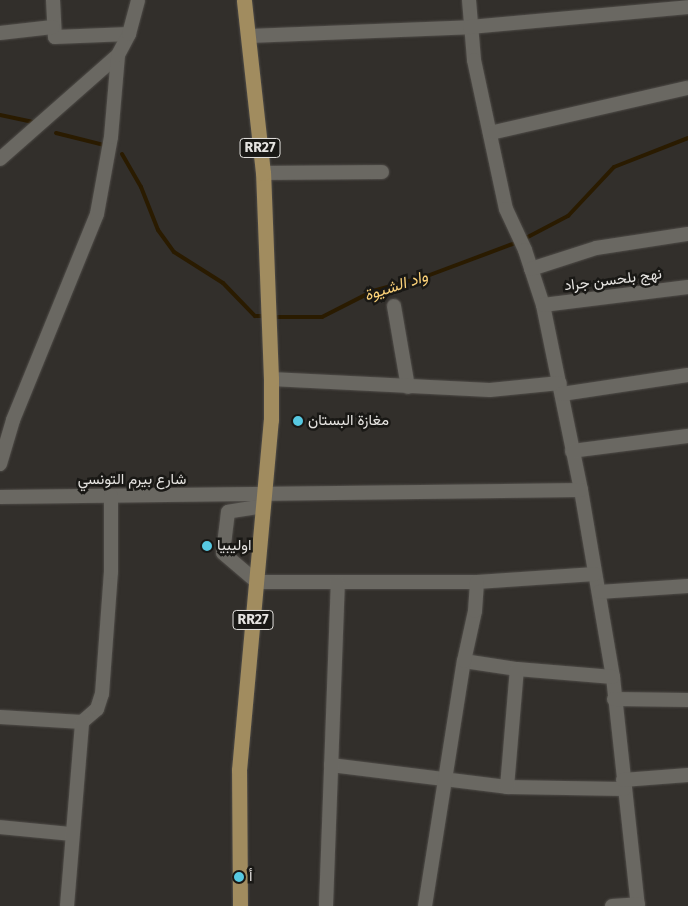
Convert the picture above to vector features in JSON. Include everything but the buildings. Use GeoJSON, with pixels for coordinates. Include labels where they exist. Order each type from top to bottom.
{"type":"FeatureCollection","features":[{"type":"Feature","properties":{"kind":"main road","name":"RR27"},"geometry":{"type":"LineString","coordinates":[[240,906],[239,770],[264,501],[271,379],[263,174],[244,0]]}},
{"type":"Feature","properties":{"kind":"street"},"geometry":{"type":"LineString","coordinates":[[53,0],[53,27],[57,37],[129,34]]}},
{"type":"Feature","properties":{"kind":"street"},"geometry":{"type":"LineString","coordinates":[[0,159],[118,55],[129,34],[138,0]]}},
{"type":"Feature","properties":{"kind":"street"},"geometry":{"type":"LineString","coordinates":[[469,0],[470,27],[506,209],[526,250],[543,305],[561,388],[581,490],[613,677],[638,905],[612,906]]}},
{"type":"Feature","properties":{"kind":"street"},"geometry":{"type":"LineString","coordinates":[[249,36],[470,27],[688,7]]}},
{"type":"Feature","properties":{"kind":"street"},"geometry":{"type":"LineString","coordinates":[[0,33],[53,27]]}},
{"type":"Feature","properties":{"kind":"street"},"geometry":{"type":"LineString","coordinates":[[0,464],[13,420],[97,214],[111,137],[118,55]]}},
{"type":"Feature","properties":{"kind":"street"},"geometry":{"type":"LineString","coordinates":[[490,133],[687,88]]}},
{"type":"Feature","properties":{"kind":"street"},"geometry":{"type":"LineString","coordinates":[[263,174],[382,172]]}},
{"type":"Feature","properties":{"kind":"street"},"geometry":{"type":"LineString","coordinates":[[531,269],[596,248],[688,234]]}},
{"type":"Feature","properties":{"kind":"street","name":"نهج بلحسن جراد"},"geometry":{"type":"LineString","coordinates":[[543,305],[688,287]]}},
{"type":"Feature","properties":{"kind":"street"},"geometry":{"type":"LineString","coordinates":[[394,306],[408,387]]}},
{"type":"Feature","properties":{"kind":"street"},"geometry":{"type":"LineString","coordinates":[[271,379],[490,390],[561,388],[688,374]]}},
{"type":"Feature","properties":{"kind":"street"},"geometry":{"type":"LineString","coordinates":[[572,450],[688,436]]}},
{"type":"Feature","properties":{"kind":"street"},"geometry":{"type":"LineString","coordinates":[[581,490],[264,501],[228,512],[223,553],[257,582],[477,582],[595,574]]}},
{"type":"Feature","properties":{"kind":"street"},"geometry":{"type":"LineString","coordinates":[[67,906],[71,834],[82,722],[97,709],[102,694],[112,572],[111,496]]}},
{"type":"Feature","properties":{"kind":"street","name":"شارع بيرم التونسي"},"geometry":{"type":"LineString","coordinates":[[0,497],[111,496],[264,501]]}},
{"type":"Feature","properties":{"kind":"street"},"geometry":{"type":"LineString","coordinates":[[425,906],[464,661],[471,635],[477,582]]}},
{"type":"Feature","properties":{"kind":"street"},"geometry":{"type":"LineString","coordinates":[[326,906],[338,583]]}},
{"type":"Feature","properties":{"kind":"street"},"geometry":{"type":"LineString","coordinates":[[599,592],[688,586]]}},
{"type":"Feature","properties":{"kind":"street"},"geometry":{"type":"LineString","coordinates":[[464,661],[517,669],[613,677]]}},
{"type":"Feature","properties":{"kind":"street"},"geometry":{"type":"LineString","coordinates":[[507,787],[517,669]]}},
{"type":"Feature","properties":{"kind":"street"},"geometry":{"type":"LineString","coordinates":[[614,699],[688,700]]}},
{"type":"Feature","properties":{"kind":"street"},"geometry":{"type":"LineString","coordinates":[[0,717],[82,722]]}},
{"type":"Feature","properties":{"kind":"street"},"geometry":{"type":"LineString","coordinates":[[331,765],[507,787],[624,785],[688,775]]}},
{"type":"Feature","properties":{"kind":"street"},"geometry":{"type":"LineString","coordinates":[[0,827],[71,834]]}},
{"type":"Feature","properties":{"kind":"waterway","name":"واد الشيوة"},"geometry":{"type":"LineString","coordinates":[[0,115],[34,122]]}},
{"type":"Feature","properties":{"kind":"waterway","name":"واد الشيوة"},"geometry":{"type":"LineString","coordinates":[[56,133],[104,145]]}},
{"type":"Feature","properties":{"kind":"waterway","name":"واد الشيوة"},"geometry":{"type":"LineString","coordinates":[[524,239],[568,216],[614,167],[688,138]]}},
{"type":"Feature","properties":{"kind":"waterway","name":"واد الشيوة"},"geometry":{"type":"LineString","coordinates":[[122,154],[141,187],[158,230],[174,252],[223,283],[255,316],[265,316]]}},
{"type":"Feature","properties":{"kind":"waterway","name":"واد الشيوة"},"geometry":{"type":"LineString","coordinates":[[272,317],[322,317],[373,291],[427,276],[518,242]]}},
{"type":"Feature","properties":{"kind":"place","name":"مغازة البستان"},"geometry":{"type":"Point","coordinates":[298,421]}},
{"type":"Feature","properties":{"kind":"place","name":"اوليبيا"},"geometry":{"type":"Point","coordinates":[207,546]}},
{"type":"Feature","properties":{"kind":"place","name":"أ"},"geometry":{"type":"Point","coordinates":[239,877]}}]}
